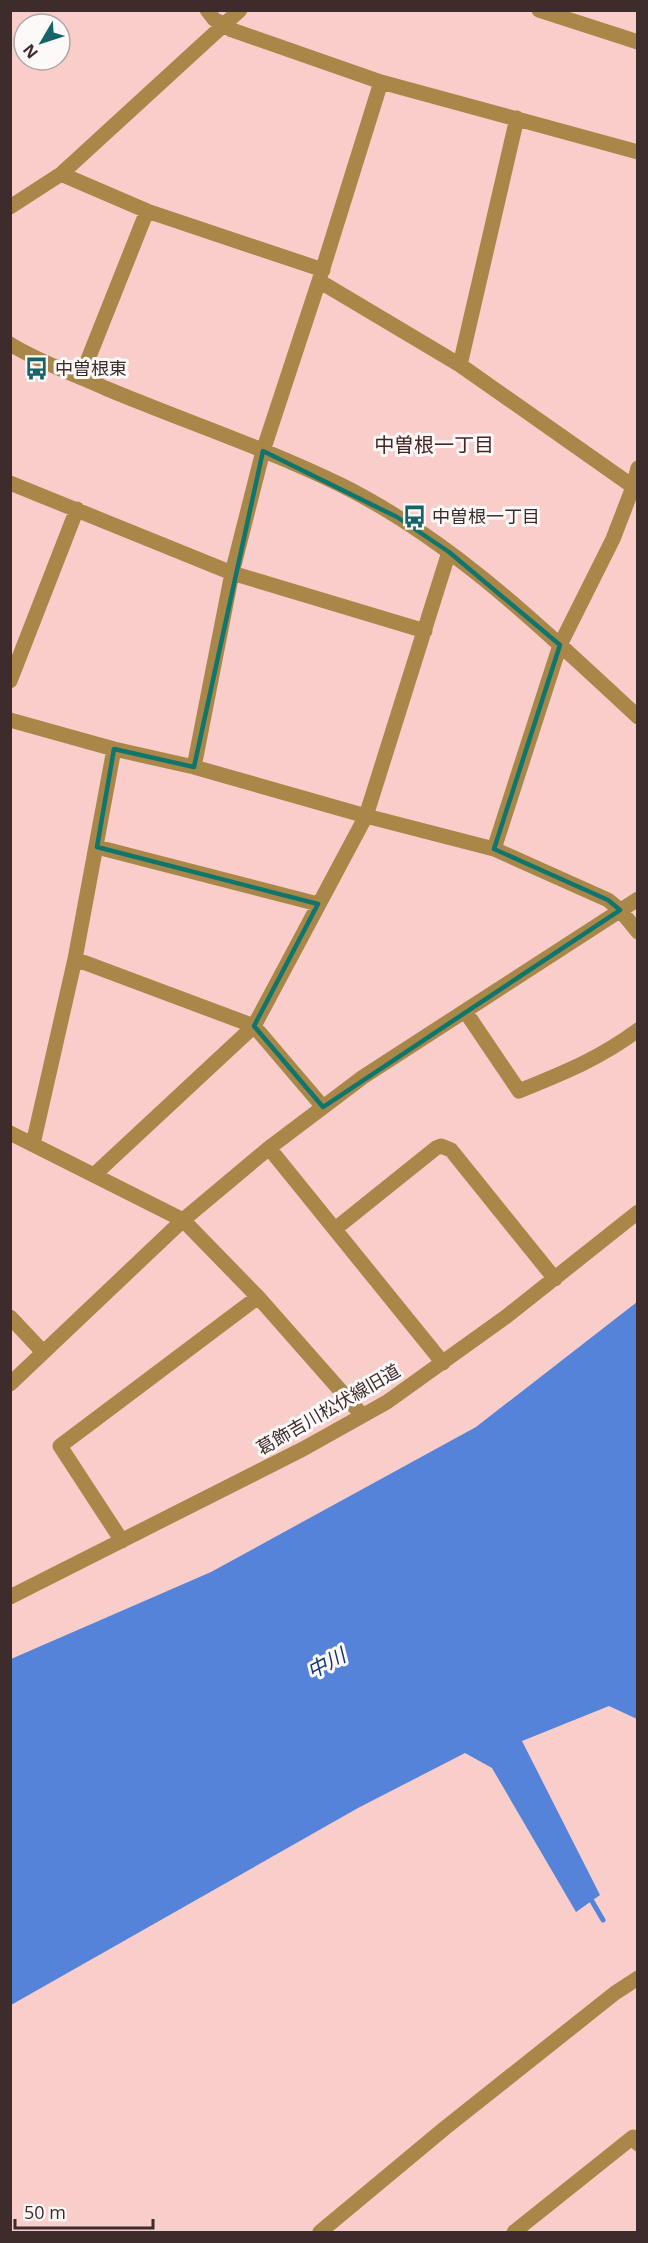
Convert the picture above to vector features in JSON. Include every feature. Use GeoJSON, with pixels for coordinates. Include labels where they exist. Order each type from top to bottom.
{"type":"FeatureCollection","features":[{"type":"Feature","properties":{"kind":"street"},"geometry":{"type":"LineString","coordinates":[[207,10],[224,26],[381,82],[638,152]]}},
{"type":"Feature","properties":{"kind":"street"},"geometry":{"type":"LineString","coordinates":[[10,207],[61,174],[240,10]]}},
{"type":"Feature","properties":{"kind":"street"},"geometry":{"type":"LineString","coordinates":[[539,10],[638,42]]}},
{"type":"Feature","properties":{"kind":"street"},"geometry":{"type":"LineString","coordinates":[[194,767],[232,573],[262,451],[321,275],[381,82]]}},
{"type":"Feature","properties":{"kind":"street"},"geometry":{"type":"LineString","coordinates":[[460,365],[517,118]]}},
{"type":"Feature","properties":{"kind":"street"},"geometry":{"type":"LineString","coordinates":[[61,174],[147,211],[321,275],[460,365],[635,488]]}},
{"type":"Feature","properties":{"kind":"street"},"geometry":{"type":"LineString","coordinates":[[81,377],[147,211]]}},
{"type":"Feature","properties":{"kind":"street"},"geometry":{"type":"LineString","coordinates":[[12,347],[262,451],[341,485],[365,498],[426,535],[449,552],[560,645],[638,717]]}},
{"type":"Feature","properties":{"kind":"street"},"geometry":{"type":"LineString","coordinates":[[494,849],[560,645],[613,539],[635,488],[638,468]]}},
{"type":"Feature","properties":{"kind":"street"},"geometry":{"type":"LineString","coordinates":[[10,483],[232,573],[425,631]]}},
{"type":"Feature","properties":{"kind":"street"},"geometry":{"type":"LineString","coordinates":[[10,681],[77,509]]}},
{"type":"Feature","properties":{"kind":"street"},"geometry":{"type":"LineString","coordinates":[[95,1174],[254,1026],[366,816],[449,552]]}},
{"type":"Feature","properties":{"kind":"street"},"geometry":{"type":"LineString","coordinates":[[10,720],[194,767],[366,816],[494,849],[608,900],[620,910],[638,932]]}},
{"type":"Feature","properties":{"kind":"street"},"geometry":{"type":"LineString","coordinates":[[33,1144],[75,959],[114,748]]}},
{"type":"Feature","properties":{"kind":"street"},"geometry":{"type":"LineString","coordinates":[[97,847],[318,903]]}},
{"type":"Feature","properties":{"kind":"street"},"geometry":{"type":"LineString","coordinates":[[10,1384],[183,1220],[269,1148],[363,1077],[638,899]]}},
{"type":"Feature","properties":{"kind":"street"},"geometry":{"type":"LineString","coordinates":[[75,959],[254,1026],[323,1107]]}},
{"type":"Feature","properties":{"kind":"street"},"geometry":{"type":"LineString","coordinates":[[465,1011],[519,1091],[586,1063],[638,1030]]}},
{"type":"Feature","properties":{"kind":"street"},"geometry":{"type":"LineString","coordinates":[[10,1133],[183,1220],[258,1297],[362,1415]]}},
{"type":"Feature","properties":{"kind":"street"},"geometry":{"type":"LineString","coordinates":[[335,1229],[441,1146],[451,1150],[555,1279]]}},
{"type":"Feature","properties":{"kind":"street"},"geometry":{"type":"LineString","coordinates":[[269,1148],[443,1363]]}},
{"type":"Feature","properties":{"kind":"street","name":"葛飾吉川松伏線旧道"},"geometry":{"type":"LineString","coordinates":[[10,1597],[303,1449],[387,1402],[555,1279],[638,1212]]}},
{"type":"Feature","properties":{"kind":"street"},"geometry":{"type":"LineString","coordinates":[[122,1541],[60,1446],[258,1297]]}},
{"type":"Feature","properties":{"kind":"street"},"geometry":{"type":"LineString","coordinates":[[10,1317],[43,1352]]}},
{"type":"Feature","properties":{"kind":"street"},"geometry":{"type":"LineString","coordinates":[[320,2232],[445,2128],[615,1993],[638,1978]]}},
{"type":"Feature","properties":{"kind":"street"},"geometry":{"type":"LineString","coordinates":[[514,2232],[633,2138],[638,2144]]}},
{"type":"Feature","properties":{"kind":"highlighted area"},"geometry":{"type":"Polygon","coordinates":[[[263,451],[397,517],[449,552],[560,645],[494,849],[608,900],[620,910],[323,1107],[254,1026],[318,904],[97,847],[114,749],[194,767],[263,451]]]}},
{"type":"Feature","properties":{"kind":"water","name":"中川"},"geometry":{"type":"Polygon","coordinates":[[[637,1302],[637,1719],[609,1706],[522,1741],[600,1895],[576,1912],[492,1768],[465,1753],[358,1808],[11,2005],[11,1659],[211,1572],[476,1427],[637,1302]]]}},
{"type":"Feature","properties":{"kind":"waterway"},"geometry":{"type":"LineString","coordinates":[[589,1896],[603,1920]]}},
{"type":"Feature","properties":{"kind":"place","name":"中曽根東"},"geometry":{"type":"Point","coordinates":[37,368]}},
{"type":"Feature","properties":{"kind":"place","name":"中曽根一丁目"},"geometry":{"type":"Point","coordinates":[414,516]}},
{"type":"Feature","properties":{"kind":"district","name":"中曽根一丁目"},"geometry":{"type":"Point","coordinates":[434,444]}}]}
